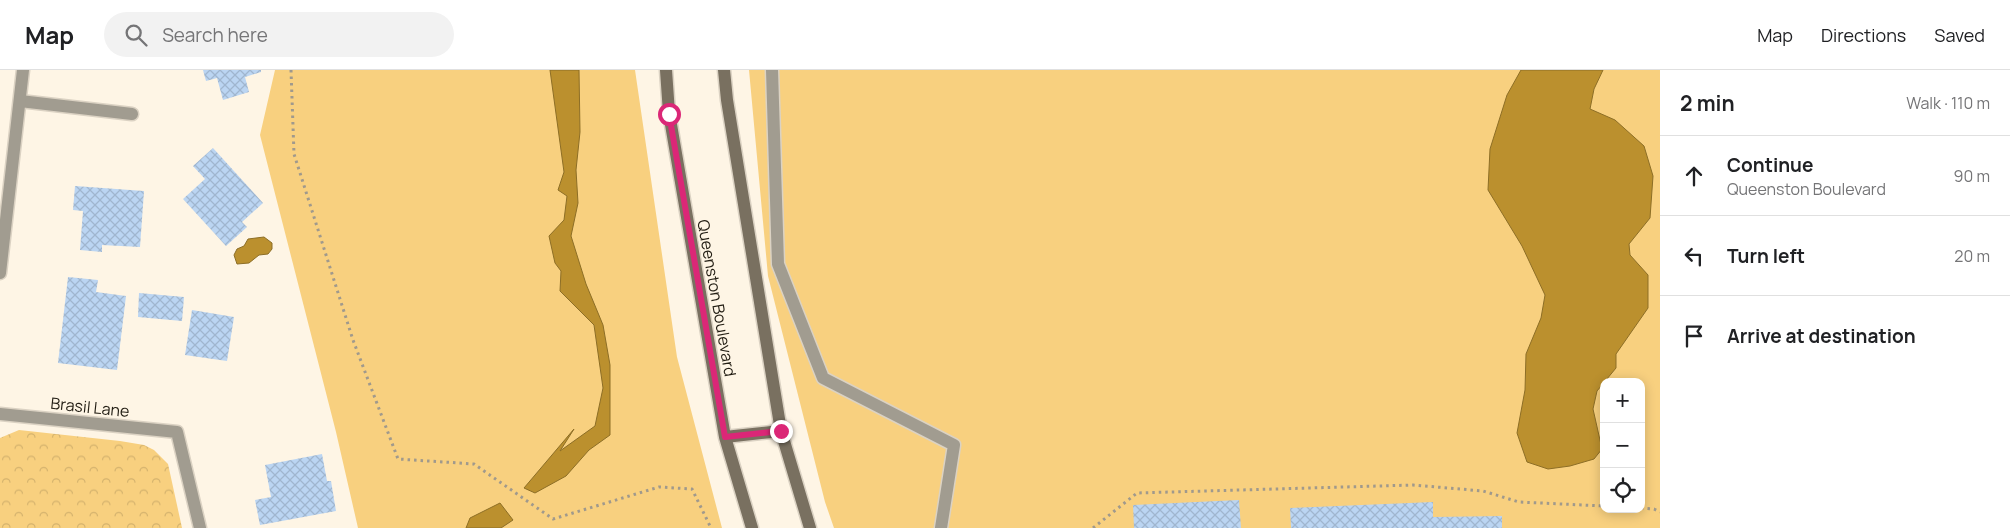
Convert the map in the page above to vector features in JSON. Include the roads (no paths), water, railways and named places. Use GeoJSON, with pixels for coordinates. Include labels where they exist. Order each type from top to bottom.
{"type":"FeatureCollection","features":[{"type":"Feature","properties":{"kind":"main road","name":"Queenston Boulevard"},"geometry":{"type":"LineString","coordinates":[[666,70],[669,114],[725,437],[752,528]]}},
{"type":"Feature","properties":{"kind":"main road"},"geometry":{"type":"LineString","coordinates":[[724,70],[727,100],[781,431],[810,528]]}},
{"type":"Feature","properties":{"kind":"main road"},"geometry":{"type":"LineString","coordinates":[[725,437],[781,431]]}},
{"type":"Feature","properties":{"kind":"street"},"geometry":{"type":"LineString","coordinates":[[0,273],[23,70]]}},
{"type":"Feature","properties":{"kind":"street"},"geometry":{"type":"LineString","coordinates":[[772,70],[778,264],[823,378],[954,445],[941,528]]}},
{"type":"Feature","properties":{"kind":"street"},"geometry":{"type":"LineString","coordinates":[[20,101],[132,114]]}},
{"type":"Feature","properties":{"kind":"street","name":"Brasil Lane"},"geometry":{"type":"LineString","coordinates":[[0,414],[177,432],[200,528]]}}]}
